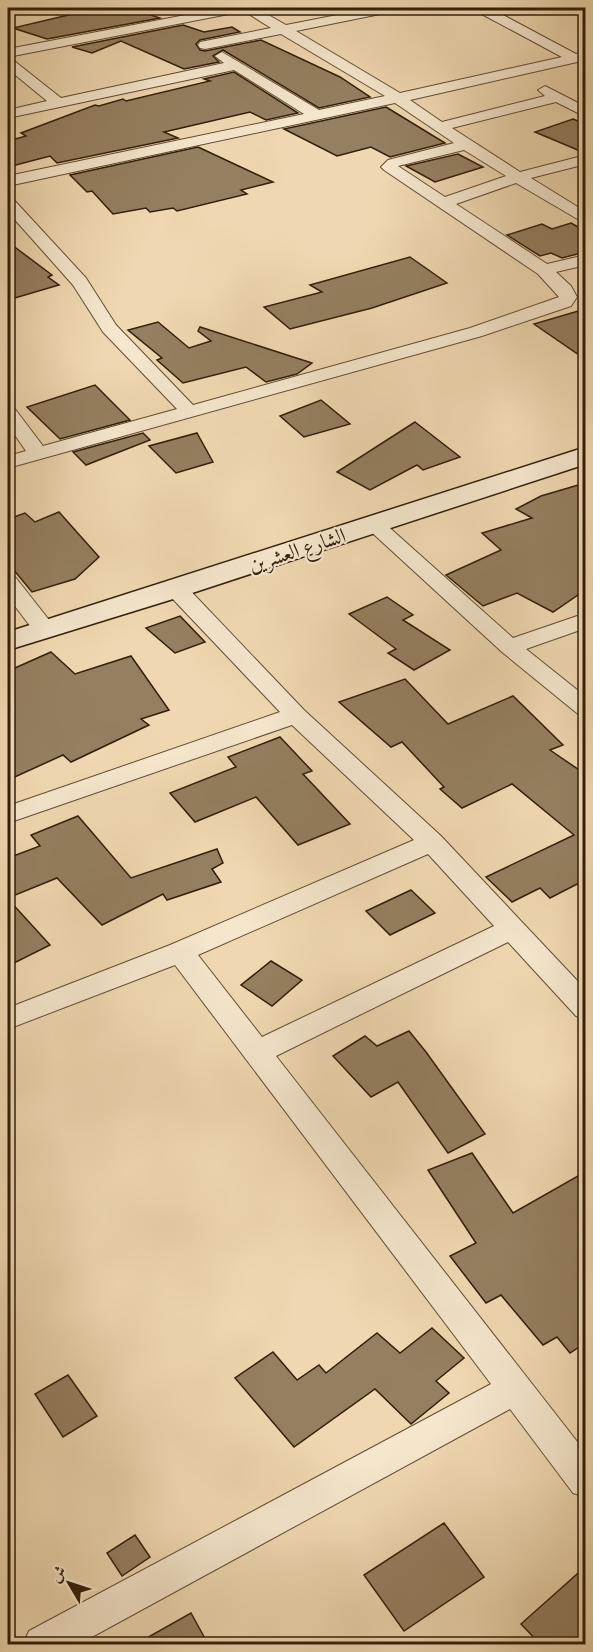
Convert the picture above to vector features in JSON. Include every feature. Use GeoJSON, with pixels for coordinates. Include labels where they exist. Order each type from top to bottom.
{"type":"FeatureCollection","features":[{"type":"Feature","properties":{"kind":"street"},"geometry":{"type":"LineString","coordinates":[[8,53],[240,8]]}},
{"type":"Feature","properties":{"kind":"street"},"geometry":{"type":"LineString","coordinates":[[248,8],[398,98],[466,145],[585,219]]}},
{"type":"Feature","properties":{"kind":"street"},"geometry":{"type":"LineString","coordinates":[[196,39],[283,29],[390,8]]}},
{"type":"Feature","properties":{"kind":"street"},"geometry":{"type":"LineString","coordinates":[[481,8],[579,57]]}},
{"type":"Feature","properties":{"kind":"street"},"geometry":{"type":"LineString","coordinates":[[169,21],[316,115]]}},
{"type":"Feature","properties":{"kind":"street"},"geometry":{"type":"LineString","coordinates":[[8,181],[579,57]]}},
{"type":"Feature","properties":{"kind":"street"},"geometry":{"type":"LineString","coordinates":[[8,63],[57,102]]}},
{"type":"Feature","properties":{"kind":"street"},"geometry":{"type":"LineString","coordinates":[[8,114],[236,65]]}},
{"type":"Feature","properties":{"kind":"street"},"geometry":{"type":"LineString","coordinates":[[513,72],[585,113]]}},
{"type":"Feature","properties":{"kind":"street"},"geometry":{"type":"LineString","coordinates":[[440,127],[558,97]]}},
{"type":"Feature","properties":{"kind":"street"},"geometry":{"type":"LineString","coordinates":[[8,462],[476,332],[559,305],[568,297],[565,290],[544,270],[389,165],[466,145]]}},
{"type":"Feature","properties":{"kind":"street"},"geometry":{"type":"LineString","coordinates":[[442,203],[518,177],[585,159]]}},
{"type":"Feature","properties":{"kind":"street"},"geometry":{"type":"LineString","coordinates":[[8,203],[80,282],[109,328],[190,412]]}},
{"type":"Feature","properties":{"kind":"street"},"geometry":{"type":"LineString","coordinates":[[544,270],[585,261]]}},
{"type":"Feature","properties":{"kind":"street"},"geometry":{"type":"LineString","coordinates":[[8,413],[39,453]]}},
{"type":"Feature","properties":{"kind":"street","name":"الشارع العشرين"},"geometry":{"type":"LineString","coordinates":[[8,641],[375,525],[585,455]]}},
{"type":"Feature","properties":{"kind":"street"},"geometry":{"type":"LineString","coordinates":[[375,525],[510,647],[585,709]]}},
{"type":"Feature","properties":{"kind":"street"},"geometry":{"type":"LineString","coordinates":[[8,583],[45,630]]}},
{"type":"Feature","properties":{"kind":"street"},"geometry":{"type":"LineString","coordinates":[[176,589],[296,715],[432,842],[585,1009]]}},
{"type":"Feature","properties":{"kind":"street"},"geometry":{"type":"LineString","coordinates":[[510,647],[585,620]]}},
{"type":"Feature","properties":{"kind":"street"},"geometry":{"type":"LineString","coordinates":[[8,815],[296,715]]}},
{"type":"Feature","properties":{"kind":"street"},"geometry":{"type":"LineString","coordinates":[[8,1019],[180,952],[432,842]]}},
{"type":"Feature","properties":{"kind":"street"},"geometry":{"type":"LineString","coordinates":[[257,1052],[512,929]]}},
{"type":"Feature","properties":{"kind":"street"},"geometry":{"type":"LineString","coordinates":[[180,952],[585,1481]]}},
{"type":"Feature","properties":{"kind":"street"},"geometry":{"type":"LineString","coordinates":[[42,1644],[516,1388]]}},
{"type":"Feature","properties":{"kind":"building"},"geometry":{"type":"Polygon","coordinates":[[[98,8],[110,8],[124,14],[136,10],[160,18],[47,39],[13,28],[98,8]]]}},
{"type":"Feature","properties":{"kind":"building"},"geometry":{"type":"Polygon","coordinates":[[[183,25],[204,32],[232,27],[240,32],[200,40],[196,44],[200,50],[261,40],[340,77],[370,97],[319,108],[223,50],[213,56],[219,62],[184,69],[121,41],[92,53],[72,47],[183,25]]]}},
{"type":"Feature","properties":{"kind":"building"},"geometry":{"type":"Polygon","coordinates":[[[234,72],[298,113],[266,120],[250,112],[164,132],[178,138],[57,163],[50,156],[8,167],[8,141],[26,136],[21,133],[95,105],[99,106],[123,99],[126,101],[210,81],[204,79],[234,72]]]}},
{"type":"Feature","properties":{"kind":"building"},"geometry":{"type":"Polygon","coordinates":[[[386,107],[445,143],[390,157],[371,147],[337,156],[284,129],[386,107]]]}},
{"type":"Feature","properties":{"kind":"building"},"geometry":{"type":"Polygon","coordinates":[[[573,119],[585,124],[585,153],[535,132],[573,119]]]}},
{"type":"Feature","properties":{"kind":"building"},"geometry":{"type":"Polygon","coordinates":[[[198,147],[273,182],[241,190],[247,194],[177,211],[173,208],[150,212],[146,208],[113,214],[92,191],[87,192],[70,175],[198,147]]]}},
{"type":"Feature","properties":{"kind":"building"},"geometry":{"type":"Polygon","coordinates":[[[458,154],[483,167],[435,182],[406,166],[458,154]]]}},
{"type":"Feature","properties":{"kind":"building"},"geometry":{"type":"Polygon","coordinates":[[[571,223],[585,231],[585,252],[562,258],[551,253],[540,256],[507,235],[542,224],[552,229],[571,223]]]}},
{"type":"Feature","properties":{"kind":"building"},"geometry":{"type":"Polygon","coordinates":[[[8,242],[52,275],[48,277],[59,285],[8,300],[8,242]]]}},
{"type":"Feature","properties":{"kind":"building"},"geometry":{"type":"Polygon","coordinates":[[[410,257],[447,283],[372,308],[290,329],[264,307],[322,292],[310,285],[410,257]]]}},
{"type":"Feature","properties":{"kind":"building"},"geometry":{"type":"Polygon","coordinates":[[[585,309],[585,359],[534,324],[585,309]]]}},
{"type":"Feature","properties":{"kind":"building"},"geometry":{"type":"Polygon","coordinates":[[[158,322],[189,348],[211,341],[198,331],[200,327],[312,363],[297,374],[266,382],[246,367],[183,383],[157,360],[162,358],[128,330],[158,322]]]}},
{"type":"Feature","properties":{"kind":"building"},"geometry":{"type":"Polygon","coordinates":[[[95,385],[130,420],[60,439],[27,407],[95,385]]]}},
{"type":"Feature","properties":{"kind":"building"},"geometry":{"type":"Polygon","coordinates":[[[321,400],[350,424],[304,437],[280,416],[321,400]]]}},
{"type":"Feature","properties":{"kind":"building"},"geometry":{"type":"Polygon","coordinates":[[[415,422],[460,457],[423,470],[417,465],[370,490],[337,472],[415,422]]]}},
{"type":"Feature","properties":{"kind":"building"},"geometry":{"type":"Polygon","coordinates":[[[143,433],[150,440],[86,465],[73,452],[143,433]]]}},
{"type":"Feature","properties":{"kind":"building"},"geometry":{"type":"Polygon","coordinates":[[[197,433],[213,462],[176,473],[149,446],[197,433]]]}},
{"type":"Feature","properties":{"kind":"building"},"geometry":{"type":"Polygon","coordinates":[[[585,483],[585,590],[553,612],[517,593],[483,606],[446,575],[501,550],[482,533],[532,518],[516,509],[541,496],[585,483]]]}},
{"type":"Feature","properties":{"kind":"building"},"geometry":{"type":"Polygon","coordinates":[[[59,512],[99,557],[75,579],[32,592],[8,563],[8,519],[25,513],[35,522],[59,512]]]}},
{"type":"Feature","properties":{"kind":"building"},"geometry":{"type":"Polygon","coordinates":[[[387,597],[413,615],[403,620],[450,650],[414,670],[388,653],[396,649],[349,614],[387,597]]]}},
{"type":"Feature","properties":{"kind":"building"},"geometry":{"type":"Polygon","coordinates":[[[180,616],[205,642],[175,653],[146,628],[180,616]]]}},
{"type":"Feature","properties":{"kind":"building"},"geometry":{"type":"Polygon","coordinates":[[[51,652],[75,674],[131,656],[169,710],[141,719],[149,725],[71,762],[63,755],[8,780],[8,671],[51,652]]]}},
{"type":"Feature","properties":{"kind":"building"},"geometry":{"type":"Polygon","coordinates":[[[405,679],[448,724],[513,696],[563,745],[550,750],[585,774],[585,880],[550,898],[540,888],[512,902],[486,877],[574,835],[512,784],[462,808],[440,789],[444,787],[402,742],[391,747],[339,702],[405,679]]]}},
{"type":"Feature","properties":{"kind":"building"},"geometry":{"type":"Polygon","coordinates":[[[280,737],[312,771],[303,774],[350,824],[298,845],[256,797],[195,822],[170,793],[236,767],[228,757],[280,737]]]}},
{"type":"Feature","properties":{"kind":"building"},"geometry":{"type":"Polygon","coordinates":[[[78,816],[131,878],[217,849],[223,863],[212,869],[221,882],[167,900],[163,894],[102,925],[57,878],[8,898],[8,858],[40,846],[31,835],[78,816]]]}},
{"type":"Feature","properties":{"kind":"building"},"geometry":{"type":"Polygon","coordinates":[[[411,890],[435,913],[390,935],[366,911],[411,890]]]}},
{"type":"Feature","properties":{"kind":"building"},"geometry":{"type":"Polygon","coordinates":[[[8,899],[50,945],[8,966],[8,899]]]}},
{"type":"Feature","properties":{"kind":"building"},"geometry":{"type":"Polygon","coordinates":[[[271,961],[302,980],[272,1006],[241,985],[271,961]]]}},
{"type":"Feature","properties":{"kind":"building"},"geometry":{"type":"Polygon","coordinates":[[[409,1031],[485,1134],[448,1153],[398,1082],[371,1097],[333,1056],[365,1036],[377,1046],[409,1031]]]}},
{"type":"Feature","properties":{"kind":"building"},"geometry":{"type":"Polygon","coordinates":[[[472,1153],[513,1213],[585,1172],[585,1343],[570,1353],[557,1337],[543,1345],[501,1295],[486,1303],[450,1256],[476,1243],[428,1170],[472,1153]]]}},
{"type":"Feature","properties":{"kind":"building"},"geometry":{"type":"Polygon","coordinates":[[[432,1328],[464,1358],[436,1381],[449,1393],[411,1424],[375,1389],[294,1447],[235,1378],[273,1352],[297,1380],[319,1365],[326,1373],[377,1333],[400,1353],[432,1328]]]}},
{"type":"Feature","properties":{"kind":"building"},"geometry":{"type":"Polygon","coordinates":[[[68,1375],[97,1416],[63,1437],[35,1394],[68,1375]]]}},
{"type":"Feature","properties":{"kind":"building"},"geometry":{"type":"Polygon","coordinates":[[[444,1523],[484,1577],[404,1631],[364,1575],[444,1523]]]}},
{"type":"Feature","properties":{"kind":"building"},"geometry":{"type":"Polygon","coordinates":[[[135,1535],[150,1557],[122,1576],[107,1553],[135,1535]]]}},
{"type":"Feature","properties":{"kind":"building"},"geometry":{"type":"Polygon","coordinates":[[[585,1567],[585,1644],[540,1644],[521,1624],[585,1567]]]}},
{"type":"Feature","properties":{"kind":"building"},"geometry":{"type":"Polygon","coordinates":[[[191,1613],[208,1644],[136,1644],[191,1613]]]}}]}
